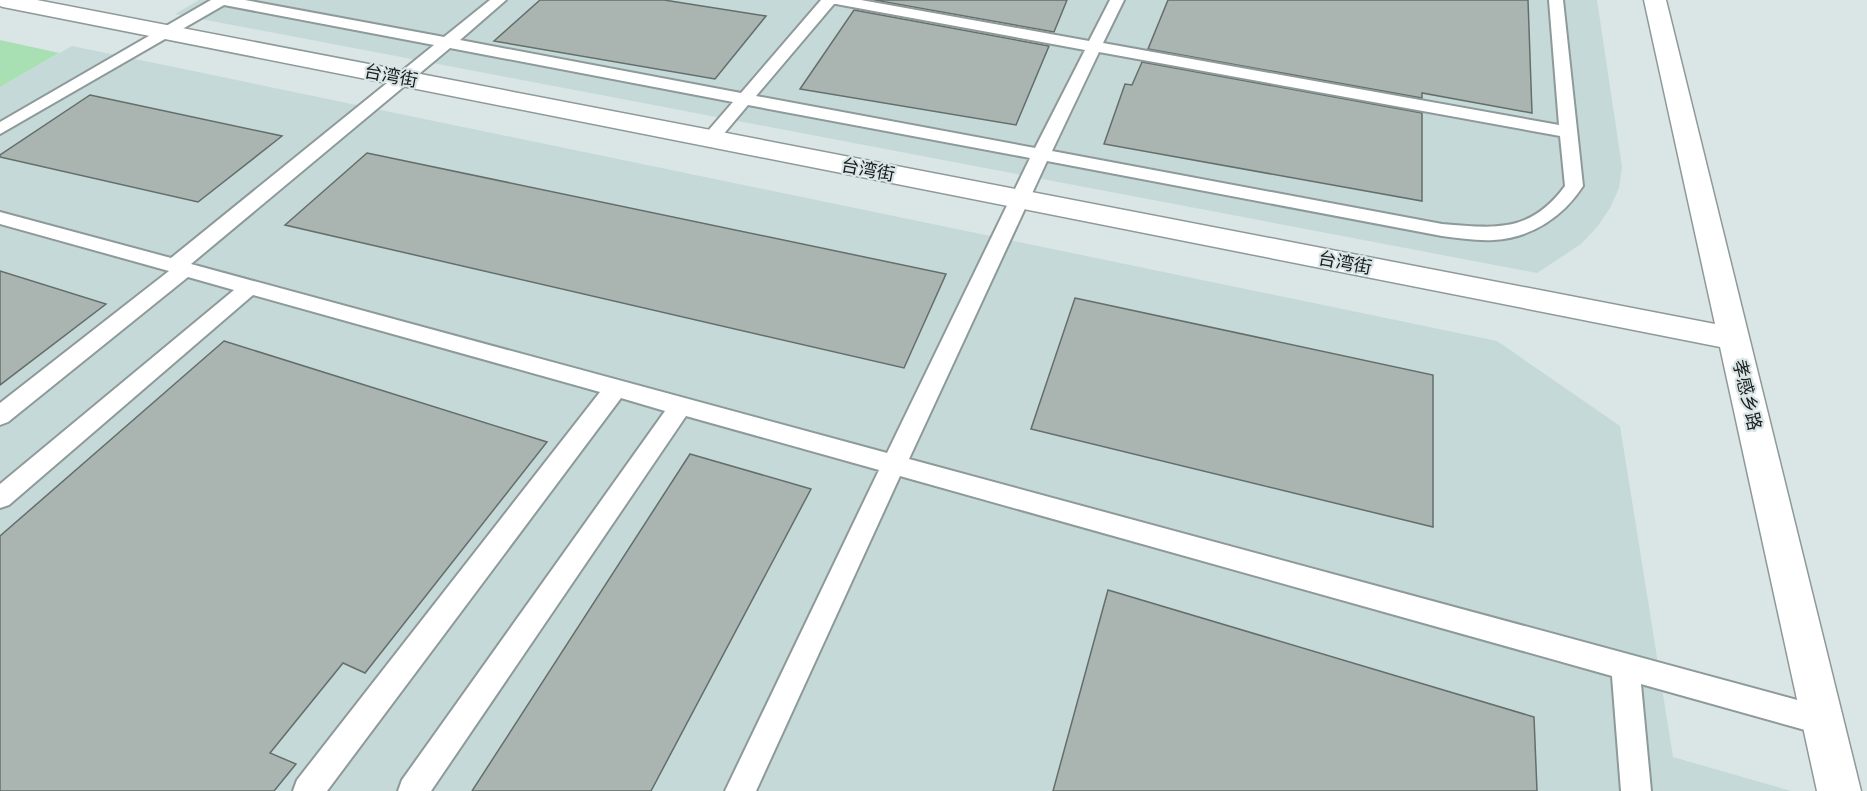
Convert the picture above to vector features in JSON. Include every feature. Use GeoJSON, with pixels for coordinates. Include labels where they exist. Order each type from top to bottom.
{"type":"FeatureCollection","features":[{"type":"Feature","properties":{"kind":"main road","name":"台湾街"},"geometry":{"type":"LineString","coordinates":[[3,0],[1734,339]]}},
{"type":"Feature","properties":{"kind":"main road","name":"孝感乡路"},"geometry":{"type":"LineString","coordinates":[[1655,0],[1839,791]]}},
{"type":"Feature","properties":{"kind":"lane"},"geometry":{"type":"LineString","coordinates":[[0,129],[222,0],[1442,230],[1495,234],[1520,228],[1542,219],[1566,199],[1574,186],[1556,0]]}},
{"type":"Feature","properties":{"kind":"lane"},"geometry":{"type":"LineString","coordinates":[[0,416],[499,0]]}},
{"type":"Feature","properties":{"kind":"lane"},"geometry":{"type":"LineString","coordinates":[[710,139],[829,0]]}},
{"type":"Feature","properties":{"kind":"lane"},"geometry":{"type":"LineString","coordinates":[[836,0],[1568,132]]}},
{"type":"Feature","properties":{"kind":"lane"},"geometry":{"type":"LineString","coordinates":[[740,791],[1019,199],[1117,0]]}},
{"type":"Feature","properties":{"kind":"lane"},"geometry":{"type":"LineString","coordinates":[[0,218],[1823,721]]}},
{"type":"Feature","properties":{"kind":"lane"},"geometry":{"type":"LineString","coordinates":[[0,498],[250,287]]}},
{"type":"Feature","properties":{"kind":"lane"},"geometry":{"type":"LineString","coordinates":[[308,791],[616,388]]}},
{"type":"Feature","properties":{"kind":"lane"},"geometry":{"type":"LineString","coordinates":[[413,791],[681,406]]}},
{"type":"Feature","properties":{"kind":"lane"},"geometry":{"type":"LineString","coordinates":[[1625,667],[1636,791]]}},
{"type":"Feature","properties":{"kind":"shaded area"},"geometry":{"type":"Polygon","coordinates":[[[199,0],[1597,0],[1622,167],[1619,188],[1610,208],[1597,227],[1581,244],[1537,273],[175,14],[199,0]]]}},
{"type":"Feature","properties":{"kind":"shaded area"},"geometry":{"type":"Polygon","coordinates":[[[72,46],[1497,341],[1620,426],[1673,757],[1791,791],[0,791],[0,87],[72,46]]]}},
{"type":"Feature","properties":{"kind":"green space"},"geometry":{"type":"Polygon","coordinates":[[[0,40],[59,53],[0,87],[0,40]]]}},
{"type":"Feature","properties":{"kind":"building"},"geometry":{"type":"Polygon","coordinates":[[[540,0],[664,0],[766,16],[715,79],[494,41],[540,0]]]}},
{"type":"Feature","properties":{"kind":"building"},"geometry":{"type":"Polygon","coordinates":[[[874,0],[1067,0],[1054,32],[874,0]]]}},
{"type":"Feature","properties":{"kind":"building"},"geometry":{"type":"Polygon","coordinates":[[[1168,0],[1528,0],[1532,113],[1422,93],[1422,98],[1148,49],[1168,0]]]}},
{"type":"Feature","properties":{"kind":"building"},"geometry":{"type":"Polygon","coordinates":[[[854,10],[1049,46],[1016,125],[800,89],[854,10]]]}},
{"type":"Feature","properties":{"kind":"building"},"geometry":{"type":"Polygon","coordinates":[[[1142,62],[1422,113],[1422,201],[1104,144],[1125,84],[1132,85],[1142,62]]]}},
{"type":"Feature","properties":{"kind":"building"},"geometry":{"type":"Polygon","coordinates":[[[90,95],[282,136],[198,202],[0,157],[90,95]]]}},
{"type":"Feature","properties":{"kind":"building"},"geometry":{"type":"Polygon","coordinates":[[[367,153],[946,274],[904,368],[285,225],[367,153]]]}},
{"type":"Feature","properties":{"kind":"building"},"geometry":{"type":"Polygon","coordinates":[[[0,271],[106,304],[0,385],[0,271]]]}},
{"type":"Feature","properties":{"kind":"building"},"geometry":{"type":"Polygon","coordinates":[[[1075,298],[1433,375],[1433,527],[1031,429],[1075,298]]]}},
{"type":"Feature","properties":{"kind":"building"},"geometry":{"type":"Polygon","coordinates":[[[224,341],[547,442],[365,673],[343,663],[270,753],[296,764],[274,791],[0,791],[0,536],[224,341]]]}},
{"type":"Feature","properties":{"kind":"building"},"geometry":{"type":"Polygon","coordinates":[[[690,454],[811,489],[651,791],[472,791],[690,454]]]}},
{"type":"Feature","properties":{"kind":"building"},"geometry":{"type":"Polygon","coordinates":[[[1108,590],[1534,717],[1537,791],[1053,791],[1108,590]]]}}]}
